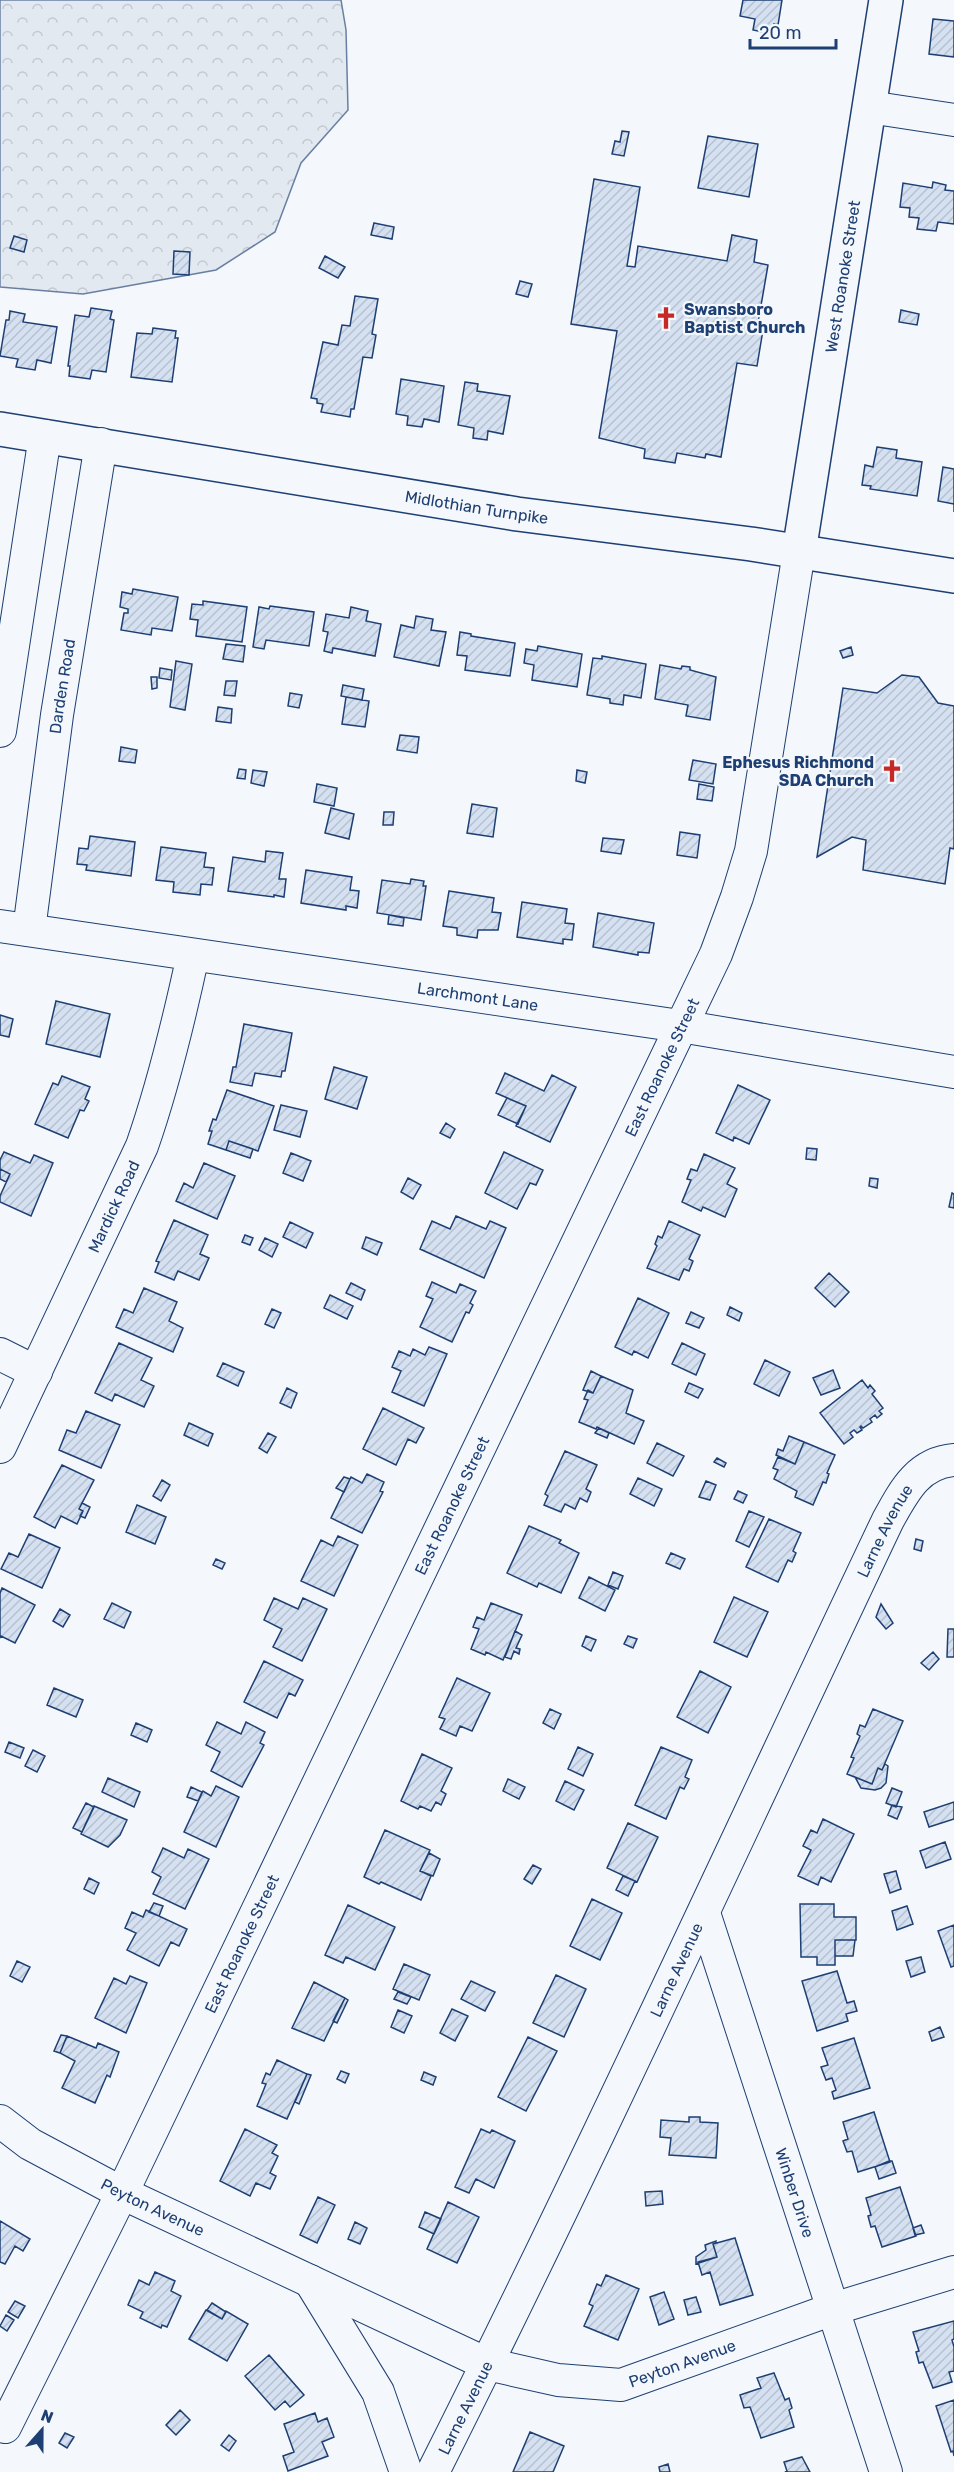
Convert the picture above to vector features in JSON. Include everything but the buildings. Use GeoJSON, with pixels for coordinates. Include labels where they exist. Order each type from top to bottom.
{"type":"FeatureCollection","features":[{"type":"Feature","properties":{"kind":"main road","name":"West Roanoke Street"},"geometry":{"type":"LineString","coordinates":[[799,552],[886,0]]}},
{"type":"Feature","properties":{"kind":"main road","name":"Midlothian Turnpike"},"geometry":{"type":"LineString","coordinates":[[0,429],[517,514],[799,552],[954,576]]}},
{"type":"Feature","properties":{"kind":"street"},"geometry":{"type":"LineString","coordinates":[[869,108],[954,120]]}},
{"type":"Feature","properties":{"kind":"street"},"geometry":{"type":"LineString","coordinates":[[0,731],[45,436]]}},
{"type":"Feature","properties":{"kind":"street","name":"Darden Road"},"geometry":{"type":"LineString","coordinates":[[14,928],[57,715],[101,444]]}},
{"type":"Feature","properties":{"kind":"street","name":"East Roanoke Street"},"geometry":{"type":"LineString","coordinates":[[5,2427],[122,2193],[716,954],[751,850],[799,552]]}},
{"type":"Feature","properties":{"kind":"street","name":"Larchmont Lane"},"geometry":{"type":"LineString","coordinates":[[14,928],[680,1026],[954,1072]]}},
{"type":"Feature","properties":{"kind":"street","name":"Mardick Road"},"geometry":{"type":"LineString","coordinates":[[0,1447],[142,1146],[157,1104],[193,955]]}},
{"type":"Feature","properties":{"kind":"street"},"geometry":{"type":"LineString","coordinates":[[0,1354],[36,1372]]}},
{"type":"Feature","properties":{"kind":"street","name":"Larne Avenue"},"geometry":{"type":"LineString","coordinates":[[433,2472],[704,1913],[888,1520],[902,1494],[922,1471],[954,1460]]}},
{"type":"Feature","properties":{"kind":"street","name":"Winber Drive"},"geometry":{"type":"LineString","coordinates":[[704,1913],[886,2472]]}},
{"type":"Feature","properties":{"kind":"street","name":"Peyton Avenue"},"geometry":{"type":"LineString","coordinates":[[0,2121],[30,2144],[122,2193],[487,2364],[558,2380],[621,2385],[833,2309],[954,2272]]}},
{"type":"Feature","properties":{"kind":"street"},"geometry":{"type":"LineString","coordinates":[[310,2281],[378,2392],[406,2472]]}},
{"type":"Feature","properties":{"kind":"green space"},"geometry":{"type":"Polygon","coordinates":[[[0,0],[341,0],[346,30],[348,110],[301,163],[275,232],[216,270],[83,294],[0,287],[0,0]]]}},
{"type":"Feature","properties":{"kind":"place","name":"Swansboro Baptist Church"},"geometry":{"type":"Point","coordinates":[666,318]}},
{"type":"Feature","properties":{"kind":"place","name":"Ephesus Richmond SDA Church"},"geometry":{"type":"Point","coordinates":[892,771]}}]}
